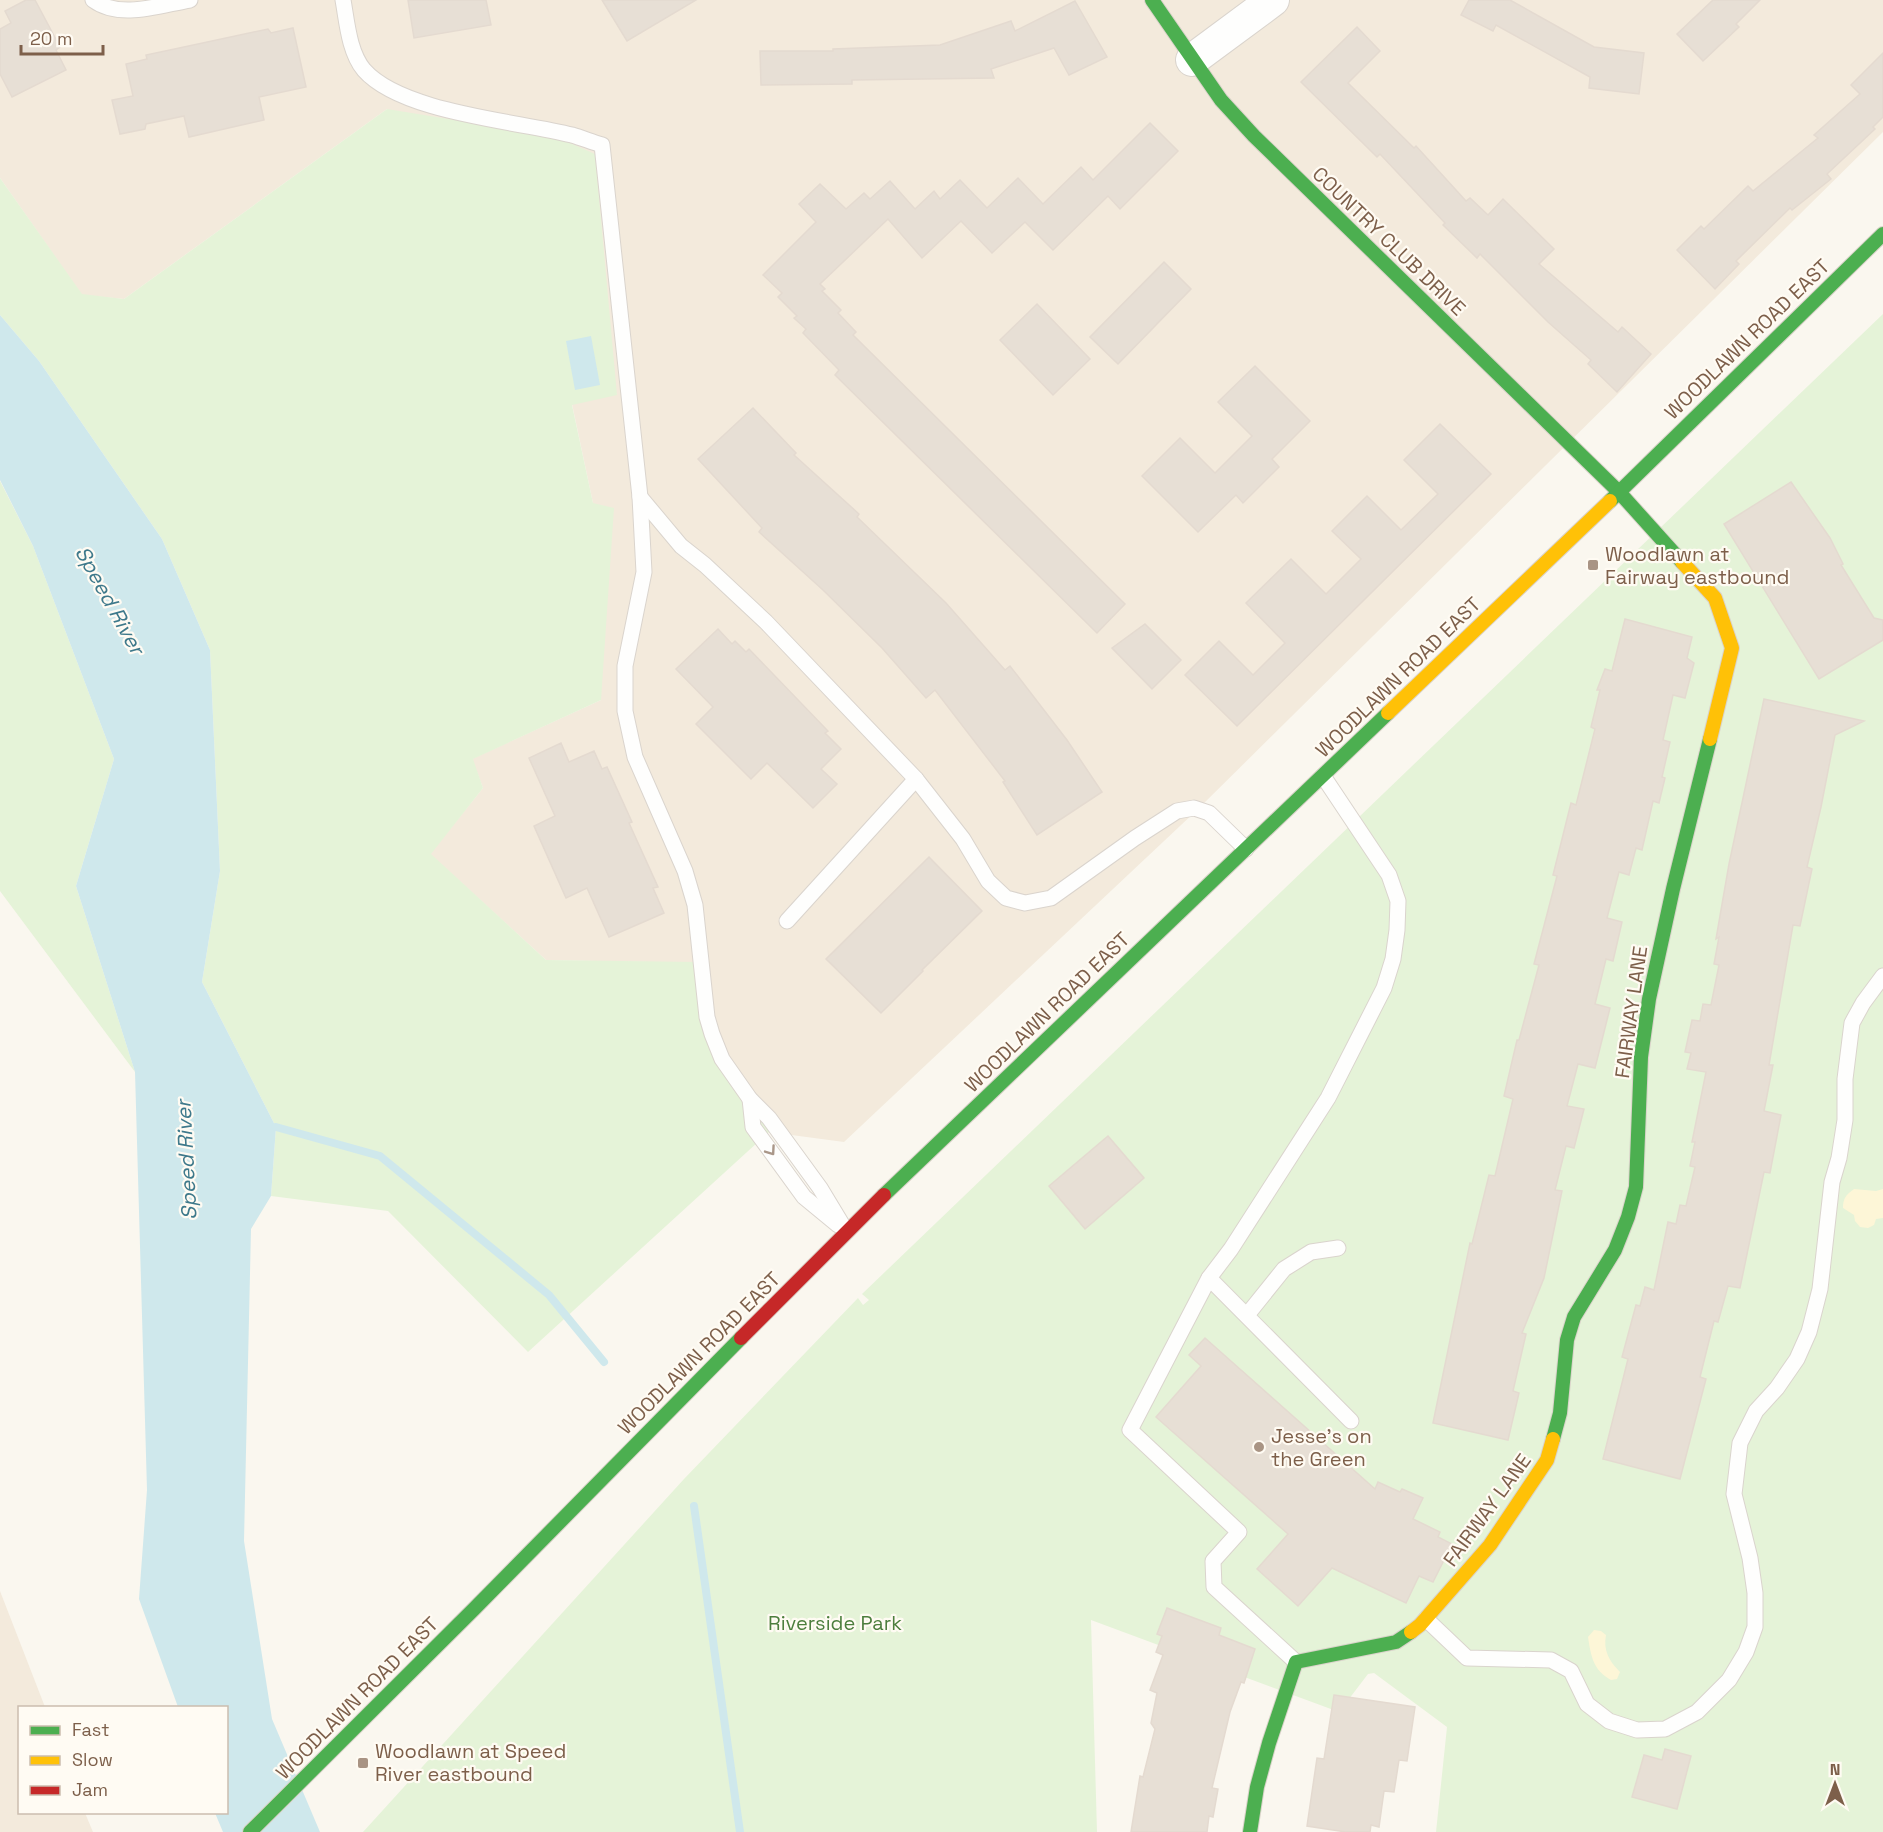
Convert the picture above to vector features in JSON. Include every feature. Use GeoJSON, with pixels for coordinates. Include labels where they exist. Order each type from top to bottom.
{"type":"FeatureCollection","features":[{"type":"Feature","properties":{"kind":"main road","name":"COUNTRY CLUB DRIVE"},"geometry":{"type":"LineString","coordinates":[[1152,0],[1221,100],[1254,136],[1618,492]]}},
{"type":"Feature","properties":{"kind":"main road","name":"WOODLAWN ROAD EAST"},"geometry":{"type":"LineString","coordinates":[[250,1832],[846,1232],[1323,776],[1883,234]]}},
{"type":"Feature","properties":{"kind":"main road","name":"FAIRWAY LANE"},"geometry":{"type":"LineString","coordinates":[[1296,1662],[1396,1642],[1426,1619],[1490,1545],[1547,1460],[1560,1413],[1567,1340],[1574,1317],[1615,1250],[1628,1217],[1636,1182],[1641,1057],[1649,999],[1673,889],[1732,648],[1715,598],[1618,492]]}},
{"type":"Feature","properties":{"kind":"main road"},"geometry":{"type":"LineString","coordinates":[[1251,1832],[1257,1787],[1296,1662]]}},
{"type":"Feature","properties":{"kind":"street"},"geometry":{"type":"LineString","coordinates":[[1192,60],[1273,0]]}},
{"type":"Feature","properties":{"kind":"lane"},"geometry":{"type":"LineString","coordinates":[[93,0],[110,8],[125,10],[190,0]]}},
{"type":"Feature","properties":{"kind":"lane"},"geometry":{"type":"LineString","coordinates":[[343,0],[352,43],[364,69],[392,90],[422,104],[574,135],[602,145],[640,497],[644,572],[625,666],[625,711],[635,757],[685,871],[694,905],[702,979],[712,1034],[722,1059],[750,1099],[753,1127],[804,1197],[846,1232]]}},
{"type":"Feature","properties":{"kind":"lane"},"geometry":{"type":"LineString","coordinates":[[640,497],[681,546],[705,565],[766,622],[916,779],[963,839],[988,881],[1006,897],[1025,903],[1052,898],[1135,838],[1177,811],[1194,808],[1209,813],[1246,849]]}},
{"type":"Feature","properties":{"kind":"lane"},"geometry":{"type":"LineString","coordinates":[[1296,1662],[1214,1587],[1213,1561],[1239,1532],[1130,1430],[1209,1278],[1231,1249],[1328,1098],[1384,988],[1393,959],[1398,901],[1389,875],[1323,776]]}},
{"type":"Feature","properties":{"kind":"lane"},"geometry":{"type":"LineString","coordinates":[[787,921],[916,779]]}},
{"type":"Feature","properties":{"kind":"lane"},"geometry":{"type":"LineString","coordinates":[[1426,1619],[1467,1658],[1551,1660],[1571,1671],[1587,1704],[1609,1720],[1637,1730],[1665,1729],[1697,1712],[1729,1680],[1746,1652],[1755,1627],[1755,1593],[1750,1558],[1734,1494],[1740,1443],[1756,1411],[1777,1388],[1797,1359],[1809,1332],[1820,1289],[1832,1182],[1839,1158],[1845,1120],[1845,1079],[1852,1023],[1863,1003],[1883,976]]}},
{"type":"Feature","properties":{"kind":"lane"},"geometry":{"type":"LineString","coordinates":[[1247,1315],[1284,1269],[1311,1252],[1338,1248]]}},
{"type":"Feature","properties":{"kind":"lane"},"geometry":{"type":"LineString","coordinates":[[1209,1278],[1352,1421]]}},
{"type":"Feature","properties":{"kind":"shaded area"},"geometry":{"type":"Polygon","coordinates":[[[0,0],[1883,0],[1883,132],[1197,810],[844,1142],[769,1132],[702,1017],[698,963],[546,960],[430,854],[483,788],[472,759],[601,700],[593,503],[572,404],[617,394],[387,109],[124,299],[82,295],[0,178],[0,0]]]}},
{"type":"Feature","properties":{"kind":"shaded area"},"geometry":{"type":"Polygon","coordinates":[[[0,1591],[45,1706],[18,1706],[18,1814],[85,1814],[93,1832],[0,1832],[0,1591]]]}},
{"type":"Feature","properties":{"kind":"green space"},"geometry":{"type":"Polygon","coordinates":[[[387,109],[554,136],[595,154],[617,395],[572,405],[593,503],[614,508],[601,700],[473,759],[483,788],[431,854],[546,960],[698,962],[702,1017],[769,1132],[528,1352],[388,1211],[271,1196],[276,1127],[202,982],[220,871],[210,650],[162,539],[39,361],[0,315],[0,178],[82,294],[124,299],[387,109]]]}},
{"type":"Feature","properties":{"kind":"green space","name":"Riverside Park"},"geometry":{"type":"Polygon","coordinates":[[[1883,314],[1883,1832],[1436,1832],[1447,1727],[1374,1673],[1368,1674],[1339,1712],[1091,1620],[1097,1832],[363,1832],[684,1479],[858,1298],[863,1305],[869,1300],[862,1294],[1883,314]]]}},
{"type":"Feature","properties":{"kind":"green space"},"geometry":{"type":"Polygon","coordinates":[[[0,481],[33,546],[114,759],[76,886],[135,1072],[0,891],[0,481]]]}},
{"type":"Feature","properties":{"kind":"sand"},"geometry":{"type":"Polygon","coordinates":[[[1854,1189],[1876,1191],[1883,1189],[1883,1218],[1876,1219],[1874,1225],[1868,1228],[1860,1227],[1854,1215],[1843,1208],[1846,1197],[1854,1189]]]}},
{"type":"Feature","properties":{"kind":"sand"},"geometry":{"type":"Polygon","coordinates":[[[1594,1630],[1606,1635],[1605,1646],[1608,1655],[1620,1672],[1617,1679],[1611,1680],[1605,1676],[1594,1662],[1588,1637],[1594,1630]]]}},
{"type":"Feature","properties":{"kind":"water","name":"Speed River"},"geometry":{"type":"Polygon","coordinates":[[[0,315],[39,361],[162,539],[210,650],[220,871],[202,982],[276,1127],[271,1196],[251,1229],[244,1541],[272,1719],[320,1832],[223,1832],[215,1814],[228,1814],[228,1706],[178,1706],[139,1599],[147,1490],[135,1072],[76,886],[114,759],[33,546],[0,480],[0,315]]]}},
{"type":"Feature","properties":{"kind":"water"},"geometry":{"type":"Polygon","coordinates":[[[591,336],[600,385],[575,390],[566,341],[591,336]]]}},
{"type":"Feature","properties":{"kind":"building"},"geometry":{"type":"Polygon","coordinates":[[[26,0],[35,0],[60,47],[56,50],[66,70],[12,97],[0,74],[0,29],[11,23],[5,11],[26,0]]]}},
{"type":"Feature","properties":{"kind":"building"},"geometry":{"type":"Polygon","coordinates":[[[408,0],[486,0],[491,25],[414,38],[408,0]]]}},
{"type":"Feature","properties":{"kind":"building"},"geometry":{"type":"Polygon","coordinates":[[[602,0],[696,0],[627,41],[602,0]]]}},
{"type":"Feature","properties":{"kind":"building"},"geometry":{"type":"Polygon","coordinates":[[[1469,0],[1510,0],[1594,47],[1644,53],[1639,94],[1589,88],[1590,77],[1496,25],[1493,31],[1461,15],[1469,0]]]}},
{"type":"Feature","properties":{"kind":"building"},"geometry":{"type":"Polygon","coordinates":[[[1713,0],[1760,0],[1736,24],[1739,27],[1703,61],[1677,34],[1713,0]]]}},
{"type":"Feature","properties":{"kind":"building"},"geometry":{"type":"Polygon","coordinates":[[[1075,1],[1107,57],[1069,75],[1054,48],[991,69],[994,78],[852,80],[852,84],[761,85],[760,51],[833,51],[833,49],[940,45],[1011,21],[1015,31],[1075,1]]]}},
{"type":"Feature","properties":{"kind":"building"},"geometry":{"type":"Polygon","coordinates":[[[1357,27],[1380,51],[1348,83],[1414,148],[1416,146],[1466,201],[1470,198],[1488,215],[1503,199],[1554,249],[1539,264],[1618,332],[1622,327],[1651,354],[1617,392],[1588,364],[1591,360],[1548,322],[1480,254],[1477,258],[1443,225],[1445,223],[1380,154],[1377,157],[1301,82],[1357,27]]]}},
{"type":"Feature","properties":{"kind":"building"},"geometry":{"type":"Polygon","coordinates":[[[293,28],[306,87],[259,97],[264,120],[189,137],[184,116],[146,124],[145,129],[120,134],[112,100],[133,96],[126,64],[147,59],[146,55],[268,29],[271,33],[293,28]]]}},
{"type":"Feature","properties":{"kind":"building"},"geometry":{"type":"Polygon","coordinates":[[[1883,53],[1883,117],[1873,127],[1875,129],[1827,174],[1831,179],[1792,210],[1790,208],[1736,261],[1739,264],[1715,289],[1677,250],[1701,226],[1704,229],[1748,186],[1753,191],[1818,138],[1814,135],[1860,94],[1851,85],[1883,53]]]}},
{"type":"Feature","properties":{"kind":"building"},"geometry":{"type":"Polygon","coordinates":[[[1150,123],[1178,151],[1120,209],[1108,196],[1053,250],[1025,222],[992,253],[961,221],[922,258],[888,219],[820,284],[825,289],[822,291],[841,310],[838,313],[856,332],[853,335],[1125,604],[1097,633],[835,375],[839,370],[803,333],[806,329],[794,318],[797,316],[778,297],[782,293],[763,275],[816,222],[799,204],[820,184],[846,209],[864,193],[870,199],[890,181],[915,209],[934,191],[940,199],[960,180],[987,208],[1018,178],[1043,204],[1081,167],[1093,180],[1150,123]]]}},
{"type":"Feature","properties":{"kind":"building"},"geometry":{"type":"Polygon","coordinates":[[[1164,262],[1191,289],[1118,364],[1090,337],[1164,262]]]}},
{"type":"Feature","properties":{"kind":"building"},"geometry":{"type":"Polygon","coordinates":[[[1037,304],[1090,359],[1053,395],[1000,340],[1037,304]]]}},
{"type":"Feature","properties":{"kind":"building"},"geometry":{"type":"Polygon","coordinates":[[[1255,366],[1310,421],[1272,459],[1279,467],[1243,503],[1236,495],[1198,532],[1142,476],[1180,438],[1215,473],[1252,436],[1218,402],[1255,366]]]}},
{"type":"Feature","properties":{"kind":"building"},"geometry":{"type":"Polygon","coordinates":[[[753,408],[796,453],[794,455],[859,514],[857,517],[946,603],[1005,670],[1010,666],[1067,740],[1102,792],[1037,835],[1003,782],[1005,781],[935,690],[926,698],[882,648],[759,532],[762,528],[698,459],[753,408]]]}},
{"type":"Feature","properties":{"kind":"building"},"geometry":{"type":"Polygon","coordinates":[[[1440,424],[1491,474],[1237,726],[1185,675],[1219,641],[1253,675],[1285,643],[1246,603],[1291,559],[1326,594],[1361,559],[1332,531],[1367,496],[1401,530],[1438,494],[1404,460],[1440,424]]]}},
{"type":"Feature","properties":{"kind":"building"},"geometry":{"type":"Polygon","coordinates":[[[1791,482],[1830,538],[1843,564],[1841,565],[1874,618],[1883,620],[1883,640],[1819,679],[1724,524],[1791,482]]]}},
{"type":"Feature","properties":{"kind":"building"},"geometry":{"type":"Polygon","coordinates":[[[1625,619],[1692,637],[1687,658],[1694,663],[1685,698],[1673,695],[1663,740],[1670,742],[1659,803],[1653,801],[1642,850],[1636,848],[1629,875],[1619,872],[1607,918],[1622,922],[1613,961],[1606,959],[1595,1004],[1610,1008],[1595,1068],[1578,1064],[1567,1106],[1584,1109],[1574,1148],[1566,1146],[1555,1190],[1562,1191],[1544,1278],[1522,1333],[1526,1334],[1513,1391],[1519,1393],[1508,1440],[1433,1423],[1470,1243],[1472,1244],[1489,1175],[1495,1176],[1513,1099],[1504,1096],[1517,1040],[1519,1040],[1539,965],[1534,964],[1557,876],[1553,875],[1571,803],[1576,805],[1595,729],[1591,727],[1600,690],[1597,690],[1605,669],[1612,671],[1625,619]]]}},
{"type":"Feature","properties":{"kind":"building"},"geometry":{"type":"Polygon","coordinates":[[[1145,624],[1181,660],[1152,689],[1112,648],[1145,624]]]}},
{"type":"Feature","properties":{"kind":"building"},"geometry":{"type":"Polygon","coordinates":[[[718,629],[732,644],[735,641],[746,652],[749,649],[828,731],[825,733],[841,749],[821,769],[837,784],[813,808],[767,763],[751,779],[696,724],[713,707],[676,669],[718,629]]]}},
{"type":"Feature","properties":{"kind":"building"},"geometry":{"type":"Polygon","coordinates":[[[1764,699],[1864,721],[1835,735],[1807,867],[1812,869],[1800,926],[1793,925],[1769,1065],[1773,1065],[1764,1111],[1781,1115],[1770,1173],[1764,1172],[1740,1288],[1728,1286],[1718,1322],[1714,1321],[1700,1377],[1706,1379],[1680,1479],[1603,1459],[1628,1359],[1622,1357],[1636,1305],[1640,1306],[1645,1287],[1654,1290],[1668,1222],[1676,1224],[1680,1205],[1686,1206],[1695,1167],[1690,1166],[1695,1142],[1692,1142],[1706,1072],[1687,1069],[1691,1053],[1685,1052],[1692,1020],[1700,1021],[1703,1004],[1711,1005],[1719,965],[1714,964],[1719,937],[1716,939],[1729,864],[1764,699]]]}},
{"type":"Feature","properties":{"kind":"building"},"geometry":{"type":"Polygon","coordinates":[[[561,743],[569,762],[594,751],[602,769],[607,767],[658,887],[653,888],[664,913],[609,937],[587,888],[566,898],[534,826],[555,816],[529,758],[561,743]]]}},
{"type":"Feature","properties":{"kind":"building"},"geometry":{"type":"Polygon","coordinates":[[[929,857],[982,911],[881,1013],[826,959],[929,857]]]}},
{"type":"Feature","properties":{"kind":"building"},"geometry":{"type":"Polygon","coordinates":[[[1108,1136],[1144,1178],[1085,1229],[1049,1186],[1108,1136]]]}},
{"type":"Feature","properties":{"kind":"building"},"geometry":{"type":"Polygon","coordinates":[[[1205,1338],[1375,1489],[1378,1482],[1400,1492],[1402,1489],[1423,1498],[1413,1519],[1440,1532],[1438,1537],[1452,1544],[1433,1582],[1419,1576],[1406,1603],[1332,1568],[1298,1606],[1257,1569],[1288,1534],[1156,1417],[1201,1366],[1189,1355],[1205,1338]]]}},
{"type":"Feature","properties":{"kind":"building"},"geometry":{"type":"Polygon","coordinates":[[[1167,1608],[1221,1628],[1219,1635],[1255,1649],[1244,1683],[1241,1682],[1230,1712],[1212,1788],[1218,1789],[1213,1817],[1209,1816],[1207,1832],[1131,1832],[1140,1776],[1143,1777],[1155,1729],[1151,1723],[1157,1693],[1150,1690],[1163,1655],[1156,1652],[1162,1636],[1157,1634],[1167,1608]]]}},
{"type":"Feature","properties":{"kind":"building"},"geometry":{"type":"Polygon","coordinates":[[[1334,1695],[1415,1707],[1407,1761],[1399,1760],[1394,1792],[1384,1791],[1379,1827],[1371,1825],[1370,1832],[1346,1832],[1307,1826],[1317,1758],[1324,1759],[1334,1695]]]}},
{"type":"Feature","properties":{"kind":"building"},"geometry":{"type":"Polygon","coordinates":[[[1665,1749],[1691,1756],[1677,1809],[1632,1797],[1644,1755],[1662,1760],[1665,1749]]]}},
{"type":"Feature","properties":{"kind":"waterway"},"geometry":{"type":"LineString","coordinates":[[276,1127],[380,1156],[549,1295],[604,1362]]}},
{"type":"Feature","properties":{"kind":"waterway"},"geometry":{"type":"LineString","coordinates":[[694,1506],[740,1832]]}},
{"type":"Feature","properties":{"kind":"traffic: fast"},"geometry":{"type":"LineString","coordinates":[[1152,0],[1221,100],[1254,136],[1619,492],[1682,562]]}},
{"type":"Feature","properties":{"kind":"traffic: fast"},"geometry":{"type":"LineString","coordinates":[[1610,501],[1883,234]]}},
{"type":"Feature","properties":{"kind":"traffic: fast"},"geometry":{"type":"LineString","coordinates":[[884,1195],[1388,713]]}},
{"type":"Feature","properties":{"kind":"traffic: fast"},"geometry":{"type":"LineString","coordinates":[[1553,1439],[1560,1413],[1567,1340],[1574,1317],[1615,1250],[1628,1217],[1636,1187],[1641,1057],[1649,999],[1710,739]]}},
{"type":"Feature","properties":{"kind":"traffic: fast"},"geometry":{"type":"LineString","coordinates":[[250,1832],[741,1338]]}},
{"type":"Feature","properties":{"kind":"traffic: fast"},"geometry":{"type":"LineString","coordinates":[[1250,1832],[1257,1787],[1296,1662],[1396,1642],[1411,1632]]}},
{"type":"Feature","properties":{"kind":"traffic: slow"},"geometry":{"type":"LineString","coordinates":[[1388,713],[1610,501]]}},
{"type":"Feature","properties":{"kind":"traffic: slow"},"geometry":{"type":"LineString","coordinates":[[1682,562],[1715,598],[1732,648],[1710,739]]}},
{"type":"Feature","properties":{"kind":"traffic: slow"},"geometry":{"type":"LineString","coordinates":[[1411,1632],[1420,1625],[1490,1545],[1547,1460],[1553,1439]]}},
{"type":"Feature","properties":{"kind":"traffic: jam"},"geometry":{"type":"LineString","coordinates":[[741,1338],[884,1195]]}},
{"type":"Feature","properties":{"kind":"place","name":"Woodlawn at Fairway eastbound"},"geometry":{"type":"Point","coordinates":[1593,565]}},
{"type":"Feature","properties":{"kind":"place","name":"Jesse's on the Green"},"geometry":{"type":"Point","coordinates":[1259,1447]}},
{"type":"Feature","properties":{"kind":"place","name":"Woodlawn at Speed River eastbound"},"geometry":{"type":"Point","coordinates":[363,1763]}}]}
